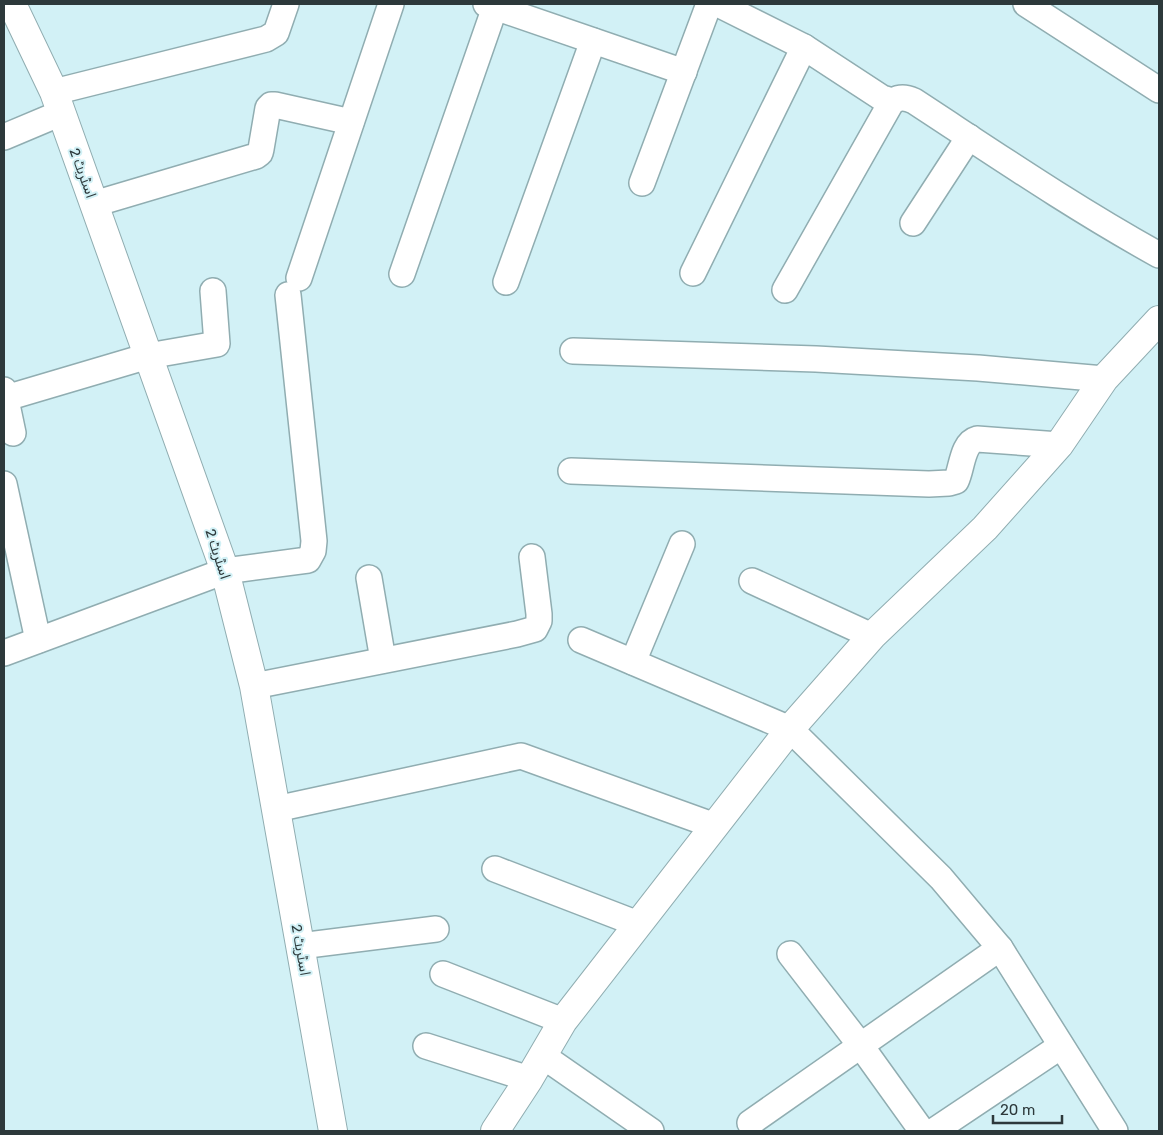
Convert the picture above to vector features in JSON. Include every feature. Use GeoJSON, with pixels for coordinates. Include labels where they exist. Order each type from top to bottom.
{"type":"FeatureCollection","features":[{"type":"Feature","properties":{"kind":"street","name":"اسٹریٹ 2"},"geometry":{"type":"LineString","coordinates":[[12,4],[58,103],[225,571],[254,686],[333,1131]]}},
{"type":"Feature","properties":{"kind":"street"},"geometry":{"type":"LineString","coordinates":[[4,137],[58,103],[266,39],[276,33],[286,4]]}},
{"type":"Feature","properties":{"kind":"street"},"geometry":{"type":"LineString","coordinates":[[4,653],[225,571],[308,560],[313,551],[314,541],[293,286],[391,4]]}},
{"type":"Feature","properties":{"kind":"street"},"geometry":{"type":"LineString","coordinates":[[642,183],[684,72],[717,4],[804,47],[882,98],[892,101]]}},
{"type":"Feature","properties":{"kind":"street"},"geometry":{"type":"LineString","coordinates":[[1026,4],[1159,90]]}},
{"type":"Feature","properties":{"kind":"street"},"geometry":{"type":"LineString","coordinates":[[402,274],[491,5],[684,72]]}},
{"type":"Feature","properties":{"kind":"street"},"geometry":{"type":"LineString","coordinates":[[506,282],[593,41]]}},
{"type":"Feature","properties":{"kind":"street"},"geometry":{"type":"LineString","coordinates":[[692,273],[804,47]]}},
{"type":"Feature","properties":{"kind":"street"},"geometry":{"type":"LineString","coordinates":[[785,290],[892,101],[900,97],[914,100],[1043,186],[1159,255]]}},
{"type":"Feature","properties":{"kind":"street"},"geometry":{"type":"LineString","coordinates":[[94,204],[256,156],[260,153],[268,108],[271,106],[275,105],[351,122]]}},
{"type":"Feature","properties":{"kind":"street"},"geometry":{"type":"LineString","coordinates":[[913,223],[969,137]]}},
{"type":"Feature","properties":{"kind":"street"},"geometry":{"type":"LineString","coordinates":[[13,433],[5,394],[148,356],[217,344],[213,291]]}},
{"type":"Feature","properties":{"kind":"street"},"geometry":{"type":"LineString","coordinates":[[495,1131],[564,1021],[790,729],[872,636],[985,528],[1059,445],[1104,379],[1159,320]]}},
{"type":"Feature","properties":{"kind":"street"},"geometry":{"type":"LineString","coordinates":[[573,351],[816,359],[978,368],[1104,379]]}},
{"type":"Feature","properties":{"kind":"street"},"geometry":{"type":"LineString","coordinates":[[570,471],[928,484],[949,483],[956,481],[967,446],[971,440],[1059,445]]}},
{"type":"Feature","properties":{"kind":"street"},"geometry":{"type":"LineString","coordinates":[[4,484],[38,640]]}},
{"type":"Feature","properties":{"kind":"street"},"geometry":{"type":"LineString","coordinates":[[633,662],[682,544]]}},
{"type":"Feature","properties":{"kind":"street"},"geometry":{"type":"LineString","coordinates":[[254,686],[535,629],[539,621],[539,614],[532,557]]}},
{"type":"Feature","properties":{"kind":"street"},"geometry":{"type":"LineString","coordinates":[[369,578],[383,660]]}},
{"type":"Feature","properties":{"kind":"street"},"geometry":{"type":"LineString","coordinates":[[752,581],[872,636]]}},
{"type":"Feature","properties":{"kind":"street"},"geometry":{"type":"LineString","coordinates":[[580,640],[790,729],[941,878],[1000,948],[1115,1131]]}},
{"type":"Feature","properties":{"kind":"street"},"geometry":{"type":"LineString","coordinates":[[276,809],[521,756],[715,826]]}},
{"type":"Feature","properties":{"kind":"street"},"geometry":{"type":"LineString","coordinates":[[495,869],[638,924]]}},
{"type":"Feature","properties":{"kind":"street"},"geometry":{"type":"LineString","coordinates":[[300,946],[436,928]]}},
{"type":"Feature","properties":{"kind":"street"},"geometry":{"type":"LineString","coordinates":[[750,1123],[1000,948]]}},
{"type":"Feature","properties":{"kind":"street"},"geometry":{"type":"LineString","coordinates":[[790,954],[861,1046],[922,1131]]}},
{"type":"Feature","properties":{"kind":"street"},"geometry":{"type":"LineString","coordinates":[[443,974],[564,1021]]}},
{"type":"Feature","properties":{"kind":"street"},"geometry":{"type":"LineString","coordinates":[[426,1046],[529,1079]]}},
{"type":"Feature","properties":{"kind":"street"},"geometry":{"type":"LineString","coordinates":[[934,1131],[1061,1046]]}},
{"type":"Feature","properties":{"kind":"street"},"geometry":{"type":"LineString","coordinates":[[543,1056],[651,1131]]}}]}
